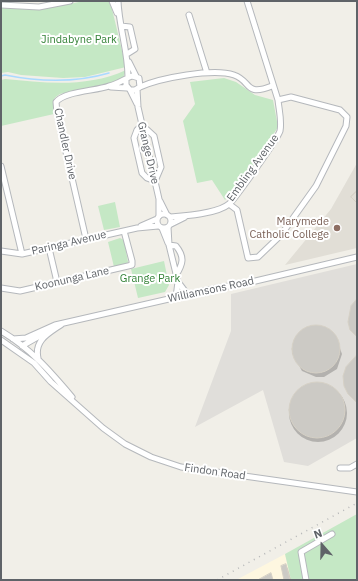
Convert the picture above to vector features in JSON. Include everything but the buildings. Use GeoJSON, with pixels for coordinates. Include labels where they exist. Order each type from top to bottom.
{"type":"FeatureCollection","features":[{"type":"Feature","properties":{"kind":"street"},"geometry":{"type":"LineString","coordinates":[[1,5],[29,4],[39,7],[70,1]]}},
{"type":"Feature","properties":{"kind":"street"},"geometry":{"type":"LineString","coordinates":[[112,1],[121,26],[127,54],[127,79]]}},
{"type":"Feature","properties":{"kind":"street"},"geometry":{"type":"LineString","coordinates":[[118,1],[118,16]]}},
{"type":"Feature","properties":{"kind":"street","name":"Embling Avenue"},"geometry":{"type":"LineString","coordinates":[[158,217],[190,215],[229,204],[271,147],[280,132],[281,117],[278,100],[272,86],[247,1]]}},
{"type":"Feature","properties":{"kind":"street"},"geometry":{"type":"LineString","coordinates":[[189,15],[207,73]]}},
{"type":"Feature","properties":{"kind":"street"},"geometry":{"type":"LineString","coordinates":[[121,26],[130,27],[133,38],[135,49],[127,54]]}},
{"type":"Feature","properties":{"kind":"street"},"geometry":{"type":"LineString","coordinates":[[128,60],[137,77],[154,81]]}},
{"type":"Feature","properties":{"kind":"street"},"geometry":{"type":"LineString","coordinates":[[138,88],[154,81],[207,73],[235,75],[252,90],[262,90],[272,86]]}},
{"type":"Feature","properties":{"kind":"street","name":"Chandler Drive"},"geometry":{"type":"LineString","coordinates":[[86,239],[56,106],[58,100],[64,96],[108,87],[127,79],[137,77]]}},
{"type":"Feature","properties":{"kind":"street","name":"Grange Drive"},"geometry":{"type":"LineString","coordinates":[[137,77],[138,107],[142,125],[159,199],[168,216],[170,225]]}},
{"type":"Feature","properties":{"kind":"street","name":"Grange Drive"},"geometry":{"type":"LineString","coordinates":[[127,79],[129,89],[138,107]]}},
{"type":"Feature","properties":{"kind":"street","name":"Chandler Drive"},"geometry":{"type":"LineString","coordinates":[[108,87],[129,89],[138,88]]}},
{"type":"Feature","properties":{"kind":"street"},"geometry":{"type":"LineString","coordinates":[[229,204],[237,210],[248,258],[258,257],[281,235],[316,186],[346,126],[347,117],[340,110],[291,97],[278,100]]}},
{"type":"Feature","properties":{"kind":"street"},"geometry":{"type":"LineString","coordinates":[[142,125],[154,136],[161,168],[155,181],[147,178],[142,173],[134,138],[137,130],[142,125]]}},
{"type":"Feature","properties":{"kind":"street"},"geometry":{"type":"LineString","coordinates":[[1,166],[22,254]]}},
{"type":"Feature","properties":{"kind":"street","name":"Grange Drive"},"geometry":{"type":"LineString","coordinates":[[159,199],[158,217],[160,227]]}},
{"type":"Feature","properties":{"kind":"street","name":"Embling Avenue"},"geometry":{"type":"LineString","coordinates":[[160,227],[170,225],[190,215]]}},
{"type":"Feature","properties":{"kind":"street","name":"Paringa Avenue"},"geometry":{"type":"LineString","coordinates":[[137,228],[158,217]]}},
{"type":"Feature","properties":{"kind":"street"},"geometry":{"type":"LineString","coordinates":[[169,245],[170,225]]}},
{"type":"Feature","properties":{"kind":"street"},"geometry":{"type":"LineString","coordinates":[[160,227],[169,245],[178,282],[188,295]]}},
{"type":"Feature","properties":{"kind":"street","name":"Paringa Avenue"},"geometry":{"type":"LineString","coordinates":[[1,251],[22,254],[137,228],[160,227]]}},
{"type":"Feature","properties":{"kind":"street","name":"Koonunga Lane"},"geometry":{"type":"LineString","coordinates":[[1,288],[20,291],[132,264],[124,231]]}},
{"type":"Feature","properties":{"kind":"street"},"geometry":{"type":"LineString","coordinates":[[169,245],[176,246],[182,253],[183,264],[176,276]]}},
{"type":"Feature","properties":{"kind":"street"},"geometry":{"type":"LineString","coordinates":[[49,248],[57,282]]}},
{"type":"Feature","properties":{"kind":"street","name":"Williamsons Road"},"geometry":{"type":"LineString","coordinates":[[13,338],[26,338],[43,329],[65,322],[243,284],[357,257]]}},
{"type":"Feature","properties":{"kind":"street"},"geometry":{"type":"LineString","coordinates":[[176,298],[178,282]]}},
{"type":"Feature","properties":{"kind":"street"},"geometry":{"type":"LineString","coordinates":[[39,359],[37,349],[42,339],[65,322]]}},
{"type":"Feature","properties":{"kind":"street","name":"Williamsons Road"},"geometry":{"type":"LineString","coordinates":[[23,346],[44,332],[65,322]]}},
{"type":"Feature","properties":{"kind":"street","name":"Findon Road"},"geometry":{"type":"LineString","coordinates":[[1,331],[13,338],[39,359],[86,414]]}},
{"type":"Feature","properties":{"kind":"street"},"geometry":{"type":"LineString","coordinates":[[26,338],[23,346],[26,357]]}},
{"type":"Feature","properties":{"kind":"street","name":"Findon Road"},"geometry":{"type":"LineString","coordinates":[[1,340],[26,357],[86,414],[103,428],[140,452],[163,462],[196,470],[357,492]]}},
{"type":"Feature","properties":{"kind":"street"},"geometry":{"type":"LineString","coordinates":[[9,345],[23,346]]}},
{"type":"Feature","properties":{"kind":"street"},"geometry":{"type":"LineString","coordinates":[[340,468],[350,468],[357,464]]}},
{"type":"Feature","properties":{"kind":"street"},"geometry":{"type":"LineString","coordinates":[[306,580],[301,552],[332,534]]}},
{"type":"Feature","properties":{"kind":"shaded area","name":"Marymede Catholic College"},"geometry":{"type":"Polygon","coordinates":[[[357,163],[357,248],[285,265],[331,209],[357,163]]]}},
{"type":"Feature","properties":{"kind":"shaded area"},"geometry":{"type":"Polygon","coordinates":[[[357,264],[357,438],[308,466],[284,462],[263,390],[195,427],[231,331],[231,294],[357,264]]]}},
{"type":"Feature","properties":{"kind":"shaded area"},"geometry":{"type":"Polygon","coordinates":[[[285,554],[291,580],[238,580],[238,579],[285,554]]]}},
{"type":"Feature","properties":{"kind":"green space","name":"Jindabyne Park"},"geometry":{"type":"Polygon","coordinates":[[[84,1],[109,2],[126,67],[85,77],[63,78],[21,75],[8,72],[1,73],[1,8],[39,10],[84,1]]]}},
{"type":"Feature","properties":{"kind":"green space"},"geometry":{"type":"Polygon","coordinates":[[[126,70],[123,78],[116,82],[60,94],[54,100],[54,114],[1,126],[1,80],[5,79],[51,83],[81,82],[111,76],[126,70]]]}},
{"type":"Feature","properties":{"kind":"green space"},"geometry":{"type":"Polygon","coordinates":[[[224,78],[236,82],[255,95],[273,100],[278,127],[251,170],[225,200],[212,180],[197,183],[183,121],[195,104],[190,82],[224,78]]]}},
{"type":"Feature","properties":{"kind":"green space"},"geometry":{"type":"Polygon","coordinates":[[[115,202],[120,227],[104,230],[98,206],[115,202]]]}},
{"type":"Feature","properties":{"kind":"green space"},"geometry":{"type":"Polygon","coordinates":[[[120,238],[124,240],[128,262],[127,264],[114,267],[108,242],[120,238]]]}},
{"type":"Feature","properties":{"kind":"green space","name":"Grange Park"},"geometry":{"type":"Polygon","coordinates":[[[164,261],[169,285],[165,292],[138,298],[131,269],[164,261]]]}},
{"type":"Feature","properties":{"kind":"green space"},"geometry":{"type":"Polygon","coordinates":[[[357,514],[357,580],[291,580],[285,554],[357,514]]]}},
{"type":"Feature","properties":{"kind":"waterway"},"geometry":{"type":"LineString","coordinates":[[1,76],[5,75],[44,80],[70,80],[83,79],[109,73]]}},
{"type":"Feature","properties":{"kind":"railway"},"geometry":{"type":"LineString","coordinates":[[217,580],[357,503]]}},
{"type":"Feature","properties":{"kind":"place","name":"Marymede Catholic College"},"geometry":{"type":"Point","coordinates":[337,228]}}]}
